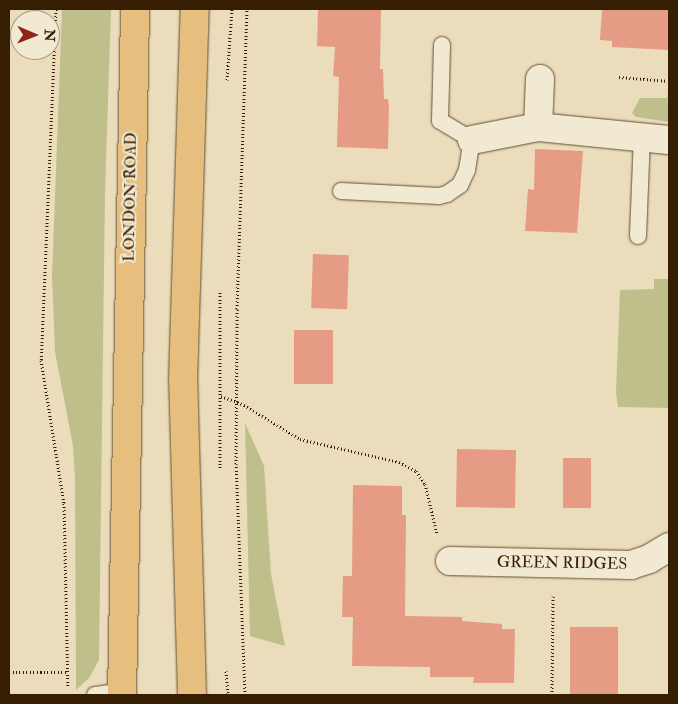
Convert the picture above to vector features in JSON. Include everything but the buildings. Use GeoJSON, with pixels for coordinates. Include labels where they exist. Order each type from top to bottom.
{"type":"FeatureCollection","features":[{"type":"Feature","properties":{"kind":"highway","name":"LONDON ROAD"},"geometry":{"type":"LineString","coordinates":[[122,693],[126,385],[135,9]]}},
{"type":"Feature","properties":{"kind":"highway"},"geometry":{"type":"LineString","coordinates":[[192,695],[184,381],[195,9]]}},
{"type":"Feature","properties":{"kind":"street"},"geometry":{"type":"LineString","coordinates":[[538,127],[540,79]]}},
{"type":"Feature","properties":{"kind":"street"},"geometry":{"type":"LineString","coordinates":[[472,140],[538,127],[669,140]]}},
{"type":"Feature","properties":{"kind":"street","name":"GREEN RIDGES"},"geometry":{"type":"LineString","coordinates":[[450,561],[631,565],[649,559],[669,547]]}},
{"type":"Feature","properties":{"kind":"lane"},"geometry":{"type":"LineString","coordinates":[[341,191],[447,194],[460,185],[467,170],[472,140],[440,121],[442,45]]}},
{"type":"Feature","properties":{"kind":"lane"},"geometry":{"type":"LineString","coordinates":[[638,236],[642,137]]}},
{"type":"Feature","properties":{"kind":"lane"},"geometry":{"type":"LineString","coordinates":[[95,695],[122,693]]}},
{"type":"Feature","properties":{"kind":"path"},"geometry":{"type":"LineString","coordinates":[[56,9],[41,360],[64,504],[69,695]]}},
{"type":"Feature","properties":{"kind":"path"},"geometry":{"type":"LineString","coordinates":[[227,87],[232,9]]}},
{"type":"Feature","properties":{"kind":"path"},"geometry":{"type":"LineString","coordinates":[[246,695],[237,402],[247,9]]}},
{"type":"Feature","properties":{"kind":"path"},"geometry":{"type":"LineString","coordinates":[[619,77],[669,81]]}},
{"type":"Feature","properties":{"kind":"path"},"geometry":{"type":"LineString","coordinates":[[220,283],[220,475]]}},
{"type":"Feature","properties":{"kind":"path"},"geometry":{"type":"LineString","coordinates":[[221,396],[237,402],[300,439],[399,462],[416,471],[425,484],[443,552],[450,561]]}},
{"type":"Feature","properties":{"kind":"path"},"geometry":{"type":"LineString","coordinates":[[552,695],[553,563]]}},
{"type":"Feature","properties":{"kind":"path"},"geometry":{"type":"LineString","coordinates":[[226,669],[228,695]]}},
{"type":"Feature","properties":{"kind":"path"},"geometry":{"type":"LineString","coordinates":[[9,672],[67,672]]}},
{"type":"Feature","properties":{"kind":"green space"},"geometry":{"type":"Polygon","coordinates":[[[62,9],[111,9],[105,193],[99,660],[89,678],[76,690],[75,479],[73,446],[55,352],[52,277],[62,9]]]}},
{"type":"Feature","properties":{"kind":"green space"},"geometry":{"type":"Polygon","coordinates":[[[667,89],[669,122],[636,117],[632,113],[640,98],[667,98],[667,89]]]}},
{"type":"Feature","properties":{"kind":"green space"},"geometry":{"type":"Polygon","coordinates":[[[654,279],[669,279],[669,408],[618,407],[616,392],[620,290],[654,289],[654,279]]]}},
{"type":"Feature","properties":{"kind":"green space"},"geometry":{"type":"Polygon","coordinates":[[[245,423],[264,466],[271,574],[285,646],[250,636],[245,423]]]}}]}
